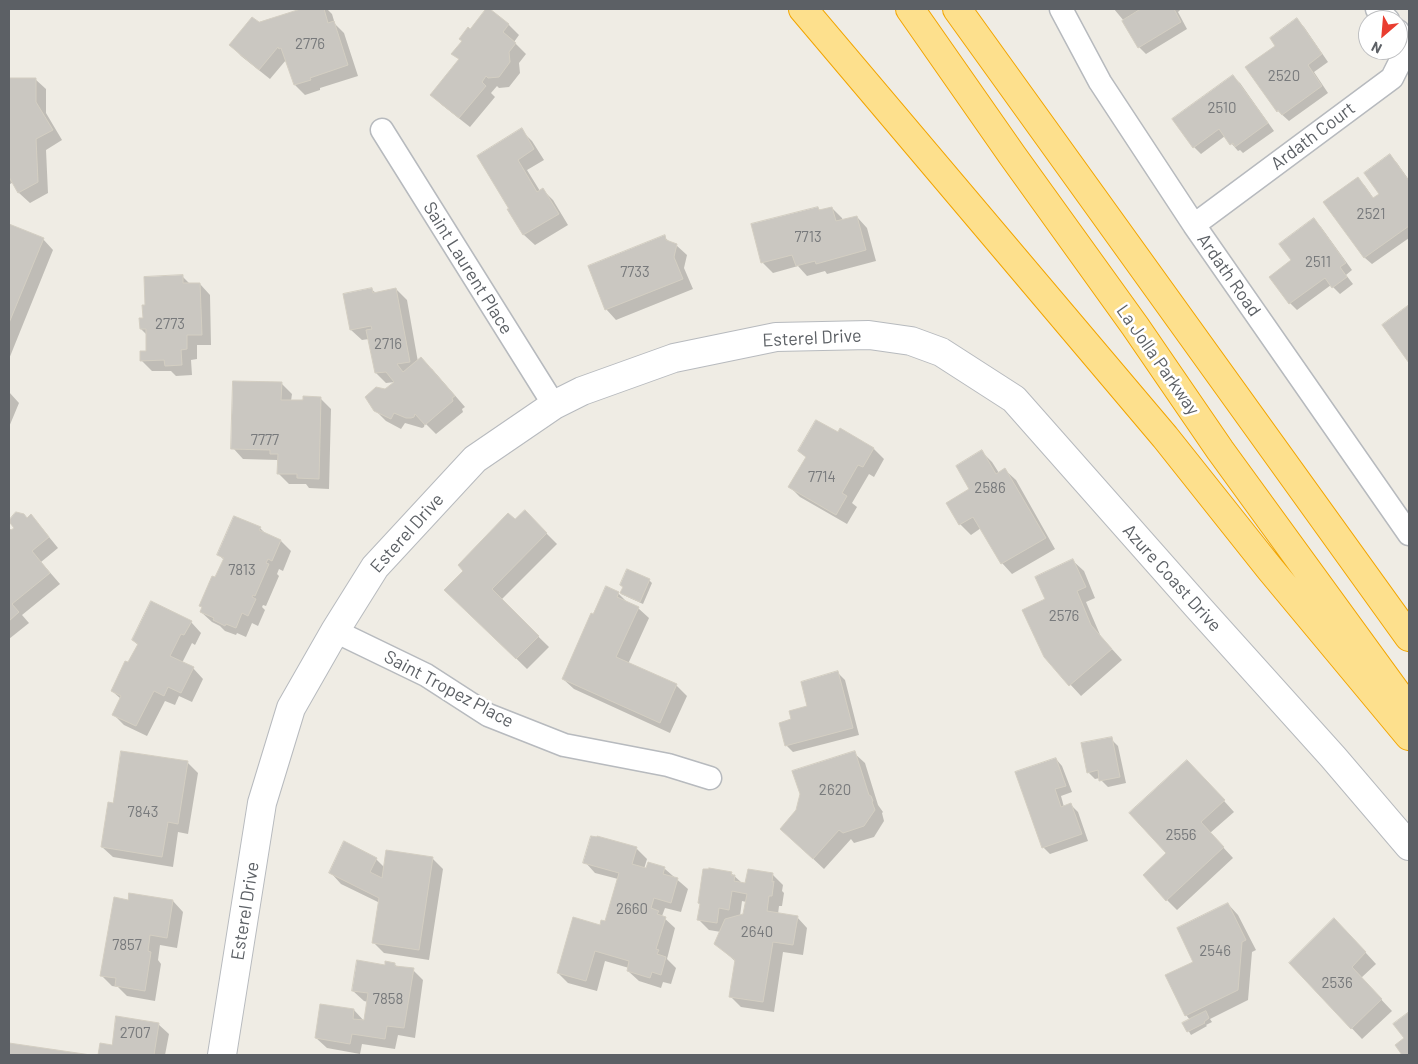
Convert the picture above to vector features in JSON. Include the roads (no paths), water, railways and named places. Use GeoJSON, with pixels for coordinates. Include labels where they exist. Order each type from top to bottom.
{"type":"FeatureCollection","features":[{"type":"Feature","properties":{"kind":"highway"},"geometry":{"type":"LineString","coordinates":[[803,9],[1165,438],[1270,569],[1409,736]]}},
{"type":"Feature","properties":{"kind":"highway","name":"La Jolla Parkway"},"geometry":{"type":"LineString","coordinates":[[910,9],[1135,326],[1220,450],[1409,710]]}},
{"type":"Feature","properties":{"kind":"highway"},"geometry":{"type":"LineString","coordinates":[[956,9],[1409,637]]}},
{"type":"Feature","properties":{"kind":"street","name":"Ardath Road"},"geometry":{"type":"LineString","coordinates":[[1061,9],[1100,82],[1194,225],[1409,534]]}},
{"type":"Feature","properties":{"kind":"street","name":"Ardath Court"},"geometry":{"type":"LineString","coordinates":[[1194,225],[1392,78],[1401,60]]}},
{"type":"Feature","properties":{"kind":"street","name":"Saint Laurent Place"},"geometry":{"type":"LineString","coordinates":[[382,130],[554,405]]}},
{"type":"Feature","properties":{"kind":"street","name":"Esterel Drive"},"geometry":{"type":"LineString","coordinates":[[222,1055],[262,802],[291,708],[374,567],[475,460],[554,405],[582,391],[674,358],[776,337],[869,335],[912,341]]}},
{"type":"Feature","properties":{"kind":"street","name":"Azure Coast Drive"},"geometry":{"type":"LineString","coordinates":[[912,341],[942,352],[1014,399],[1409,846]]}},
{"type":"Feature","properties":{"kind":"street","name":"Saint Tropez Place"},"geometry":{"type":"LineString","coordinates":[[335,631],[426,675],[488,715],[564,745],[668,765],[710,778]]}}]}
